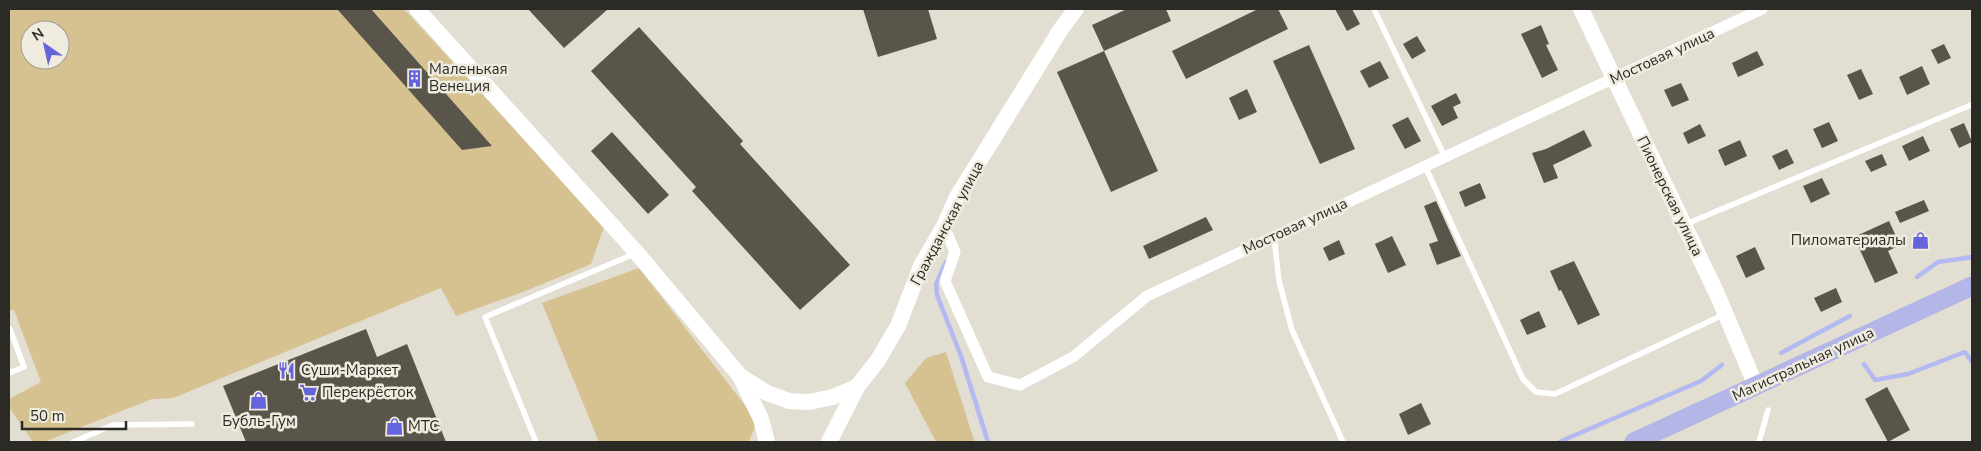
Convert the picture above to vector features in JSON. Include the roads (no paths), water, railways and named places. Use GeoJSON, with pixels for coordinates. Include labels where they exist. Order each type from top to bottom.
{"type":"FeatureCollection","features":[{"type":"Feature","properties":{"kind":"main road","name":"Магистральная улица"},"geometry":{"type":"LineString","coordinates":[[1634,442],[1972,286]]}},
{"type":"Feature","properties":{"kind":"street"},"geometry":{"type":"LineString","coordinates":[[417,9],[637,253],[740,376],[761,419],[767,442]]}},
{"type":"Feature","properties":{"kind":"street","name":"Гражданская улица"},"geometry":{"type":"LineString","coordinates":[[830,442],[857,387],[878,360],[898,326],[921,266],[944,226],[957,197],[1061,29],[1076,9]]}},
{"type":"Feature","properties":{"kind":"street","name":"Пионерская улица"},"geometry":{"type":"LineString","coordinates":[[1580,9],[1726,314],[1756,386]]}},
{"type":"Feature","properties":{"kind":"street","name":"Мостовая улица"},"geometry":{"type":"LineString","coordinates":[[944,226],[955,252],[945,281],[988,377],[1020,385],[1073,358],[1147,296],[1762,9]]}},
{"type":"Feature","properties":{"kind":"street"},"geometry":{"type":"LineString","coordinates":[[740,376],[767,393],[789,401],[809,402],[833,397],[857,387]]}},
{"type":"Feature","properties":{"kind":"lane"},"geometry":{"type":"LineString","coordinates":[[1374,9],[1445,156]]}},
{"type":"Feature","properties":{"kind":"lane"},"geometry":{"type":"LineString","coordinates":[[1684,225],[1972,105]]}},
{"type":"Feature","properties":{"kind":"lane"},"geometry":{"type":"LineString","coordinates":[[1425,166],[1523,379],[1536,392],[1555,394],[1726,314]]}},
{"type":"Feature","properties":{"kind":"lane"},"geometry":{"type":"LineString","coordinates":[[1274,236],[1279,281],[1292,330],[1343,442]]}},
{"type":"Feature","properties":{"kind":"lane"},"geometry":{"type":"LineString","coordinates":[[536,442],[485,317],[637,253]]}},
{"type":"Feature","properties":{"kind":"lane"},"geometry":{"type":"LineString","coordinates":[[9,330],[24,367],[9,373]]}},
{"type":"Feature","properties":{"kind":"lane"},"geometry":{"type":"LineString","coordinates":[[1760,442],[1768,410]]}},
{"type":"Feature","properties":{"kind":"lane"},"geometry":{"type":"LineString","coordinates":[[73,442],[113,425],[192,424]]}},
{"type":"Feature","properties":{"kind":"waterway"},"geometry":{"type":"LineString","coordinates":[[1917,277],[1938,262],[1972,257]]}},
{"type":"Feature","properties":{"kind":"waterway"},"geometry":{"type":"LineString","coordinates":[[946,262],[936,284],[937,295],[961,356],[988,442]]}},
{"type":"Feature","properties":{"kind":"waterway"},"geometry":{"type":"LineString","coordinates":[[1781,353],[1850,316]]}},
{"type":"Feature","properties":{"kind":"waterway"},"geometry":{"type":"LineString","coordinates":[[1864,364],[1875,380],[1908,374],[1965,352],[1972,362]]}},
{"type":"Feature","properties":{"kind":"waterway"},"geometry":{"type":"LineString","coordinates":[[1559,442],[1701,381],[1722,365]]}},
{"type":"Feature","properties":{"kind":"place","name":"Маленькая Венеция"},"geometry":{"type":"Point","coordinates":[415,78]}},
{"type":"Feature","properties":{"kind":"place","name":"Пиломатериалы"},"geometry":{"type":"Point","coordinates":[1920,240]}},
{"type":"Feature","properties":{"kind":"place","name":"Суши-Маркет"},"geometry":{"type":"Point","coordinates":[287,370]}},
{"type":"Feature","properties":{"kind":"place","name":"Перекрёсток"},"geometry":{"type":"Point","coordinates":[308,392]}},
{"type":"Feature","properties":{"kind":"place","name":"Бубль-Гум"},"geometry":{"type":"Point","coordinates":[259,400]}},
{"type":"Feature","properties":{"kind":"place","name":"МТС"},"geometry":{"type":"Point","coordinates":[394,426]}}]}
